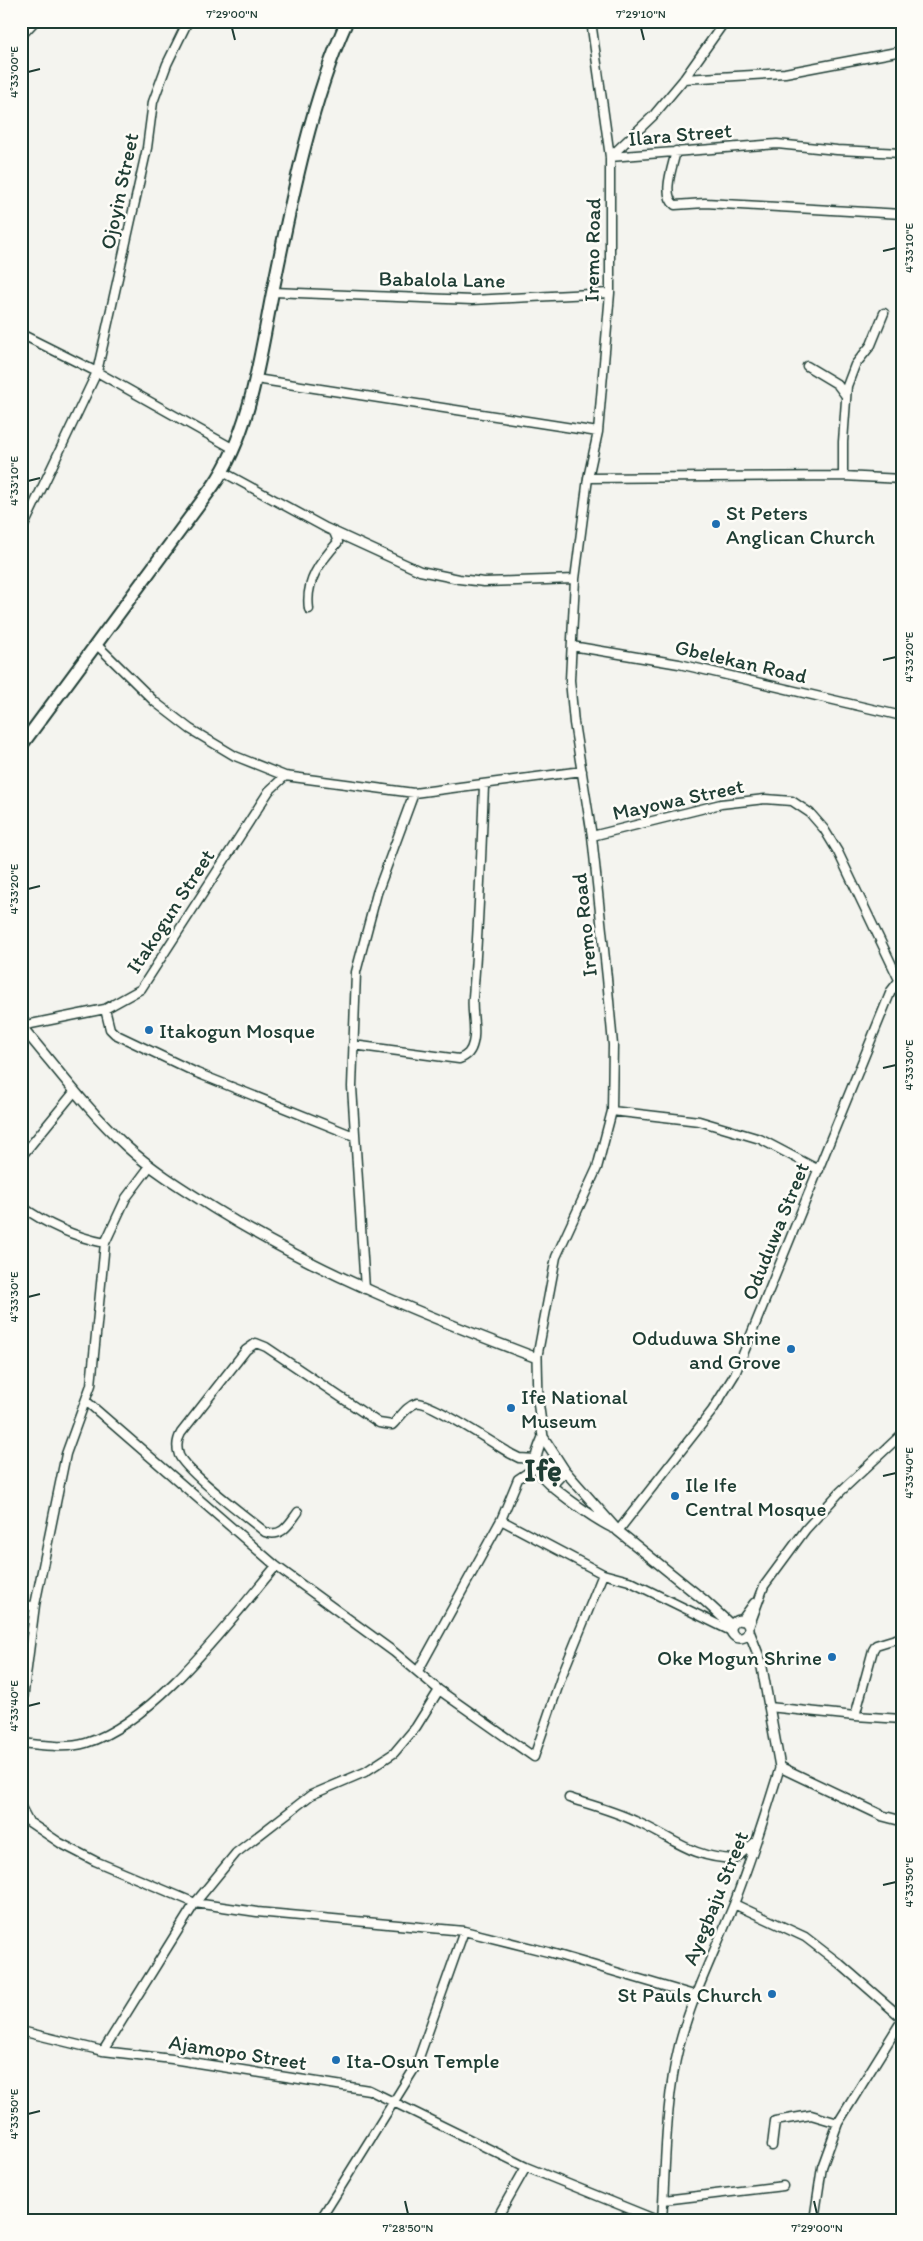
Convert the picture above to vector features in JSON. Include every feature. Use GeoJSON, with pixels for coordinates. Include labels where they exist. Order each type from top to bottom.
{"type":"FeatureCollection","features":[{"type":"Feature","properties":{"kind":"main road"},"geometry":{"type":"LineString","coordinates":[[21,746],[223,472],[234,449],[256,379],[273,292],[308,137],[337,43],[347,21]]}},
{"type":"Feature","properties":{"kind":"street"},"geometry":{"type":"LineString","coordinates":[[21,36],[35,21]]}},
{"type":"Feature","properties":{"kind":"street","name":"Ojoyin Street"},"geometry":{"type":"LineString","coordinates":[[21,532],[97,372],[147,148],[153,102],[167,64],[188,21]]}},
{"type":"Feature","properties":{"kind":"street","name":"Iremo Road"},"geometry":{"type":"LineString","coordinates":[[537,1358],[556,1257],[598,1168],[612,1111],[613,1045],[592,836],[574,723],[570,680],[575,578],[588,478],[598,432],[610,293],[610,157],[591,21]]}},
{"type":"Feature","properties":{"kind":"street","name":"Ilara Street"},"geometry":{"type":"LineString","coordinates":[[610,157],[653,116],[684,80],[725,21]]}},
{"type":"Feature","properties":{"kind":"street"},"geometry":{"type":"LineString","coordinates":[[684,80],[784,73],[902,51]]}},
{"type":"Feature","properties":{"kind":"street","name":"Ilara Street"},"geometry":{"type":"LineString","coordinates":[[610,157],[777,144],[837,150],[902,153]]}},
{"type":"Feature","properties":{"kind":"street"},"geometry":{"type":"LineString","coordinates":[[676,152],[668,195],[670,202],[675,205],[705,203],[902,214]]}},
{"type":"Feature","properties":{"kind":"street","name":"Babalola Lane"},"geometry":{"type":"LineString","coordinates":[[273,292],[472,300],[610,293]]}},
{"type":"Feature","properties":{"kind":"street"},"geometry":{"type":"LineString","coordinates":[[843,476],[846,396],[856,365],[867,352],[884,313]]}},
{"type":"Feature","properties":{"kind":"street"},"geometry":{"type":"LineString","coordinates":[[21,334],[97,372],[234,449]]}},
{"type":"Feature","properties":{"kind":"street"},"geometry":{"type":"LineString","coordinates":[[807,366],[837,384],[846,396]]}},
{"type":"Feature","properties":{"kind":"street"},"geometry":{"type":"LineString","coordinates":[[256,379],[598,432]]}},
{"type":"Feature","properties":{"kind":"street"},"geometry":{"type":"LineString","coordinates":[[223,472],[334,532],[420,571],[438,576],[484,582],[575,578]]}},
{"type":"Feature","properties":{"kind":"street"},"geometry":{"type":"LineString","coordinates":[[588,478],[843,476],[902,479]]}},
{"type":"Feature","properties":{"kind":"street"},"geometry":{"type":"LineString","coordinates":[[310,609],[307,594],[326,555],[338,542],[334,532]]}},
{"type":"Feature","properties":{"kind":"street"},"geometry":{"type":"LineString","coordinates":[[96,644],[155,702],[190,730],[235,756],[285,776],[414,794],[582,772]]}},
{"type":"Feature","properties":{"kind":"street","name":"Gbelekan Road"},"geometry":{"type":"LineString","coordinates":[[572,646],[679,664],[902,716]]}},
{"type":"Feature","properties":{"kind":"street","name":"Itakogun Street"},"geometry":{"type":"LineString","coordinates":[[21,1026],[105,1009],[140,989],[269,791],[285,776]]}},
{"type":"Feature","properties":{"kind":"street"},"geometry":{"type":"LineString","coordinates":[[353,1045],[459,1059],[468,1056],[472,1049],[474,1040],[472,1002],[477,940],[484,786]]}},
{"type":"Feature","properties":{"kind":"street"},"geometry":{"type":"LineString","coordinates":[[364,1288],[354,1136],[353,1045],[356,972],[366,930],[414,794]]}},
{"type":"Feature","properties":{"kind":"street","name":"Mayowa Street"},"geometry":{"type":"LineString","coordinates":[[592,836],[722,804],[765,799],[792,801],[810,813],[824,829],[838,852],[901,982]]}},
{"type":"Feature","properties":{"kind":"street","name":"Oduduwa Street"},"geometry":{"type":"LineString","coordinates":[[618,1531],[712,1411],[735,1374],[891,990],[901,982]]}},
{"type":"Feature","properties":{"kind":"street"},"geometry":{"type":"LineString","coordinates":[[105,1009],[110,1029],[115,1034],[197,1073],[354,1136]]}},
{"type":"Feature","properties":{"kind":"street"},"geometry":{"type":"LineString","coordinates":[[21,1026],[75,1091],[125,1145],[150,1166],[249,1230],[302,1260],[364,1288],[449,1325],[537,1358],[538,1401],[543,1437],[536,1463],[518,1479],[501,1520],[418,1671]]}},
{"type":"Feature","properties":{"kind":"street"},"geometry":{"type":"LineString","coordinates":[[21,1157],[75,1091]]}},
{"type":"Feature","properties":{"kind":"street"},"geometry":{"type":"LineString","coordinates":[[612,1111],[699,1120],[760,1139],[819,1170]]}},
{"type":"Feature","properties":{"kind":"street"},"geometry":{"type":"LineString","coordinates":[[21,1716],[35,1604],[66,1454],[91,1385],[105,1242],[126,1198],[150,1166]]}},
{"type":"Feature","properties":{"kind":"street"},"geometry":{"type":"LineString","coordinates":[[21,1206],[33,1215],[83,1238],[105,1242]]}},
{"type":"Feature","properties":{"kind":"street"},"geometry":{"type":"LineString","coordinates":[[298,1512],[283,1531],[274,1534],[265,1532],[183,1463],[178,1454],[177,1446],[181,1433],[246,1350],[256,1343],[266,1347],[324,1384],[379,1423],[392,1425],[409,1408],[422,1402],[439,1410],[511,1454],[536,1463],[551,1486],[598,1520],[618,1531]]}},
{"type":"Feature","properties":{"kind":"street"},"geometry":{"type":"LineString","coordinates":[[86,1402],[276,1566],[418,1671],[439,1690],[534,1757],[562,1675],[603,1574]]}},
{"type":"Feature","properties":{"kind":"street"},"geometry":{"type":"LineString","coordinates":[[746,1632],[764,1586],[806,1529],[840,1492],[902,1434]]}},
{"type":"Feature","properties":{"kind":"street"},"geometry":{"type":"LineString","coordinates":[[543,1437],[564,1471],[618,1531],[746,1632],[761,1662],[780,1767],[883,1816],[902,1821]]}},
{"type":"Feature","properties":{"kind":"street"},"geometry":{"type":"LineString","coordinates":[[551,1486],[564,1471]]}},
{"type":"Feature","properties":{"kind":"street"},"geometry":{"type":"LineString","coordinates":[[501,1520],[603,1574],[629,1581],[735,1625]]}},
{"type":"Feature","properties":{"kind":"street"},"geometry":{"type":"LineString","coordinates":[[21,1743],[60,1746],[85,1744],[114,1731],[160,1697],[208,1646],[276,1566]]}},
{"type":"Feature","properties":{"kind":"street"},"geometry":{"type":"LineString","coordinates":[[746,1632],[735,1636],[735,1625],[758,1598]]}},
{"type":"Feature","properties":{"kind":"street"},"geometry":{"type":"LineString","coordinates":[[21,1607],[35,1604]]}},
{"type":"Feature","properties":{"kind":"street"},"geometry":{"type":"LineString","coordinates":[[855,1716],[873,1650],[876,1645],[902,1637]]}},
{"type":"Feature","properties":{"kind":"street"},"geometry":{"type":"LineString","coordinates":[[102,2050],[195,1903],[236,1853],[310,1795],[365,1772],[394,1753],[416,1728],[439,1690]]}},
{"type":"Feature","properties":{"kind":"street"},"geometry":{"type":"LineString","coordinates":[[769,1707],[902,1719]]}},
{"type":"Feature","properties":{"kind":"street","name":"Ayegbaju Street"},"geometry":{"type":"LineString","coordinates":[[662,2220],[672,2083],[679,2047],[694,1995],[734,1904],[780,1767]]}},
{"type":"Feature","properties":{"kind":"street"},"geometry":{"type":"LineString","coordinates":[[569,1798],[635,1820],[690,1850],[714,1859],[735,1859],[756,1841]]}},
{"type":"Feature","properties":{"kind":"street"},"geometry":{"type":"LineString","coordinates":[[21,1807],[29,1822],[60,1843],[195,1903],[257,1912],[464,1931],[548,1952],[694,1995]]}},
{"type":"Feature","properties":{"kind":"street"},"geometry":{"type":"LineString","coordinates":[[734,1904],[805,1938],[840,1964],[902,2019],[838,2123],[822,2167],[814,2220]]}},
{"type":"Feature","properties":{"kind":"street"},"geometry":{"type":"LineString","coordinates":[[320,2220],[416,2066],[464,1931]]}},
{"type":"Feature","properties":{"kind":"street","name":"Ajamopo Street"},"geometry":{"type":"LineString","coordinates":[[21,2031],[102,2050],[369,2090],[526,2167],[656,2220]]}},
{"type":"Feature","properties":{"kind":"street"},"geometry":{"type":"LineString","coordinates":[[772,2146],[775,2121],[811,2115],[838,2123]]}},
{"type":"Feature","properties":{"kind":"street"},"geometry":{"type":"LineString","coordinates":[[496,2220],[526,2167]]}},
{"type":"Feature","properties":{"kind":"street"},"geometry":{"type":"LineString","coordinates":[[664,2200],[783,2186]]}},
{"type":"Feature","properties":{"kind":"place","name":"St Peters Anglican Church"},"geometry":{"type":"Point","coordinates":[716,524]}},
{"type":"Feature","properties":{"kind":"place","name":"Itakogun Mosque"},"geometry":{"type":"Point","coordinates":[149,1030]}},
{"type":"Feature","properties":{"kind":"place","name":"Oduduwa Shrine and Grove"},"geometry":{"type":"Point","coordinates":[791,1349]}},
{"type":"Feature","properties":{"kind":"place","name":"Ife National Museum"},"geometry":{"type":"Point","coordinates":[511,1408]}},
{"type":"Feature","properties":{"kind":"place","name":"Ile Ife Central Mosque"},"geometry":{"type":"Point","coordinates":[675,1496]}},
{"type":"Feature","properties":{"kind":"place","name":"Oke Mogun Shrine"},"geometry":{"type":"Point","coordinates":[832,1657]}},
{"type":"Feature","properties":{"kind":"place","name":"St Pauls Church"},"geometry":{"type":"Point","coordinates":[772,1994]}},
{"type":"Feature","properties":{"kind":"place","name":"Ita-Osun Temple"},"geometry":{"type":"Point","coordinates":[336,2060]}},
{"type":"Feature","properties":{"kind":"district","name":"Ifẹ̀"},"geometry":{"type":"Point","coordinates":[543,1470]}}]}
